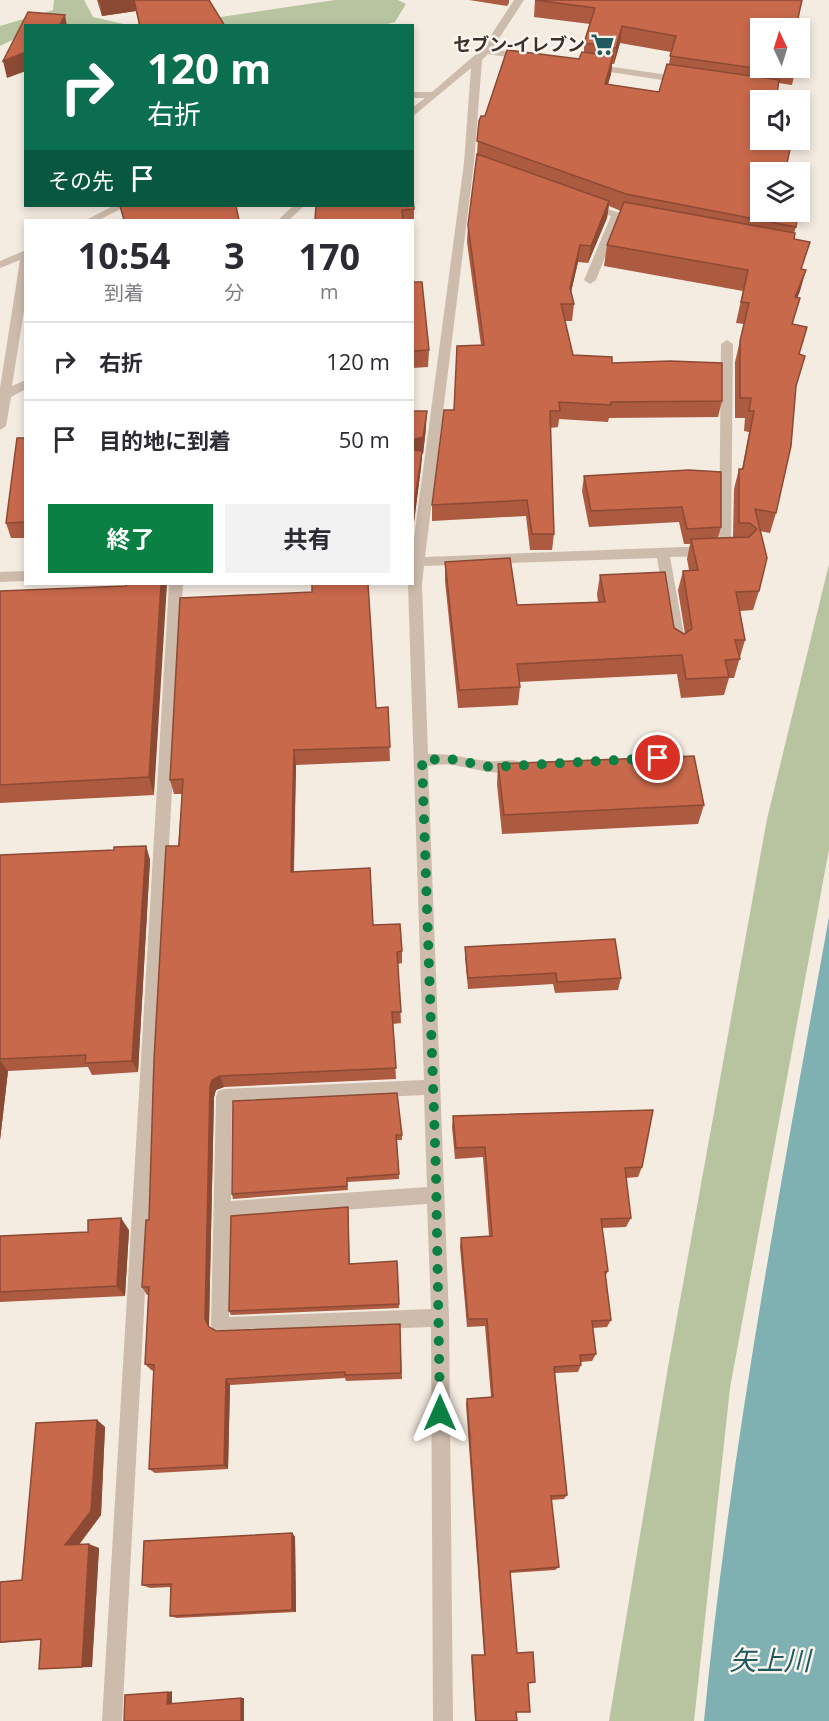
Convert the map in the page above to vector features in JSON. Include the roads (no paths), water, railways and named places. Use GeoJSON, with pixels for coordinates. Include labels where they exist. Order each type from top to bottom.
{"type":"FeatureCollection","features":[{"type":"Feature","properties":{"kind":"street"},"geometry":{"type":"LineString","coordinates":[[414,112],[481,55],[519,0]]}},
{"type":"Feature","properties":{"kind":"street"},"geometry":{"type":"LineString","coordinates":[[481,55],[533,58]]}},
{"type":"Feature","properties":{"kind":"street"},"geometry":{"type":"LineString","coordinates":[[443,1721],[440,1318],[415,562],[426,460],[474,165],[481,55]]}},
{"type":"Feature","properties":{"kind":"street"},"geometry":{"type":"LineString","coordinates":[[580,65],[698,82]]}},
{"type":"Feature","properties":{"kind":"street"},"geometry":{"type":"LineString","coordinates":[[746,90],[750,91]]}},
{"type":"Feature","properties":{"kind":"street"},"geometry":{"type":"LineString","coordinates":[[414,95],[435,95]]}},
{"type":"Feature","properties":{"kind":"street"},"geometry":{"type":"LineString","coordinates":[[574,201],[616,216],[655,224]]}},
{"type":"Feature","properties":{"kind":"street"},"geometry":{"type":"LineString","coordinates":[[93,219],[119,207]]}},
{"type":"Feature","properties":{"kind":"street"},"geometry":{"type":"LineString","coordinates":[[284,219],[298,207]]}},
{"type":"Feature","properties":{"kind":"street"},"geometry":{"type":"LineString","coordinates":[[590,280],[616,216]]}},
{"type":"Feature","properties":{"kind":"street"},"geometry":{"type":"LineString","coordinates":[[0,265],[24,254]]}},
{"type":"Feature","properties":{"kind":"street"},"geometry":{"type":"LineString","coordinates":[[0,426],[2,396],[24,270]]}},
{"type":"Feature","properties":{"kind":"street"},"geometry":{"type":"LineString","coordinates":[[415,562],[730,550],[727,344]]}},
{"type":"Feature","properties":{"kind":"street"},"geometry":{"type":"LineString","coordinates":[[2,396],[24,385]]}},
{"type":"Feature","properties":{"kind":"street"},"geometry":{"type":"LineString","coordinates":[[663,553],[679,646]]}},
{"type":"Feature","properties":{"kind":"street"},"geometry":{"type":"LineString","coordinates":[[0,577],[24,576]]}},
{"type":"Feature","properties":{"kind":"street"},"geometry":{"type":"LineString","coordinates":[[112,1721],[176,585]]}},
{"type":"Feature","properties":{"kind":"street"},"geometry":{"type":"LineString","coordinates":[[422,760],[450,759],[490,767],[535,765]]}},
{"type":"Feature","properties":{"kind":"street"},"geometry":{"type":"LineString","coordinates":[[433,1087],[224,1097],[220,1326],[440,1318]]}},
{"type":"Feature","properties":{"kind":"street"},"geometry":{"type":"LineString","coordinates":[[221,1210],[436,1195]]}},
{"type":"Feature","properties":{"kind":"water","name":"矢上川"},"geometry":{"type":"Polygon","coordinates":[[[829,917],[829,1721],[704,1721],[742,1418],[775,1217],[829,917]]]}},
{"type":"Feature","properties":{"kind":"place","name":"セブン-イレブン"},"geometry":{"type":"Point","coordinates":[603,45]}}]}
